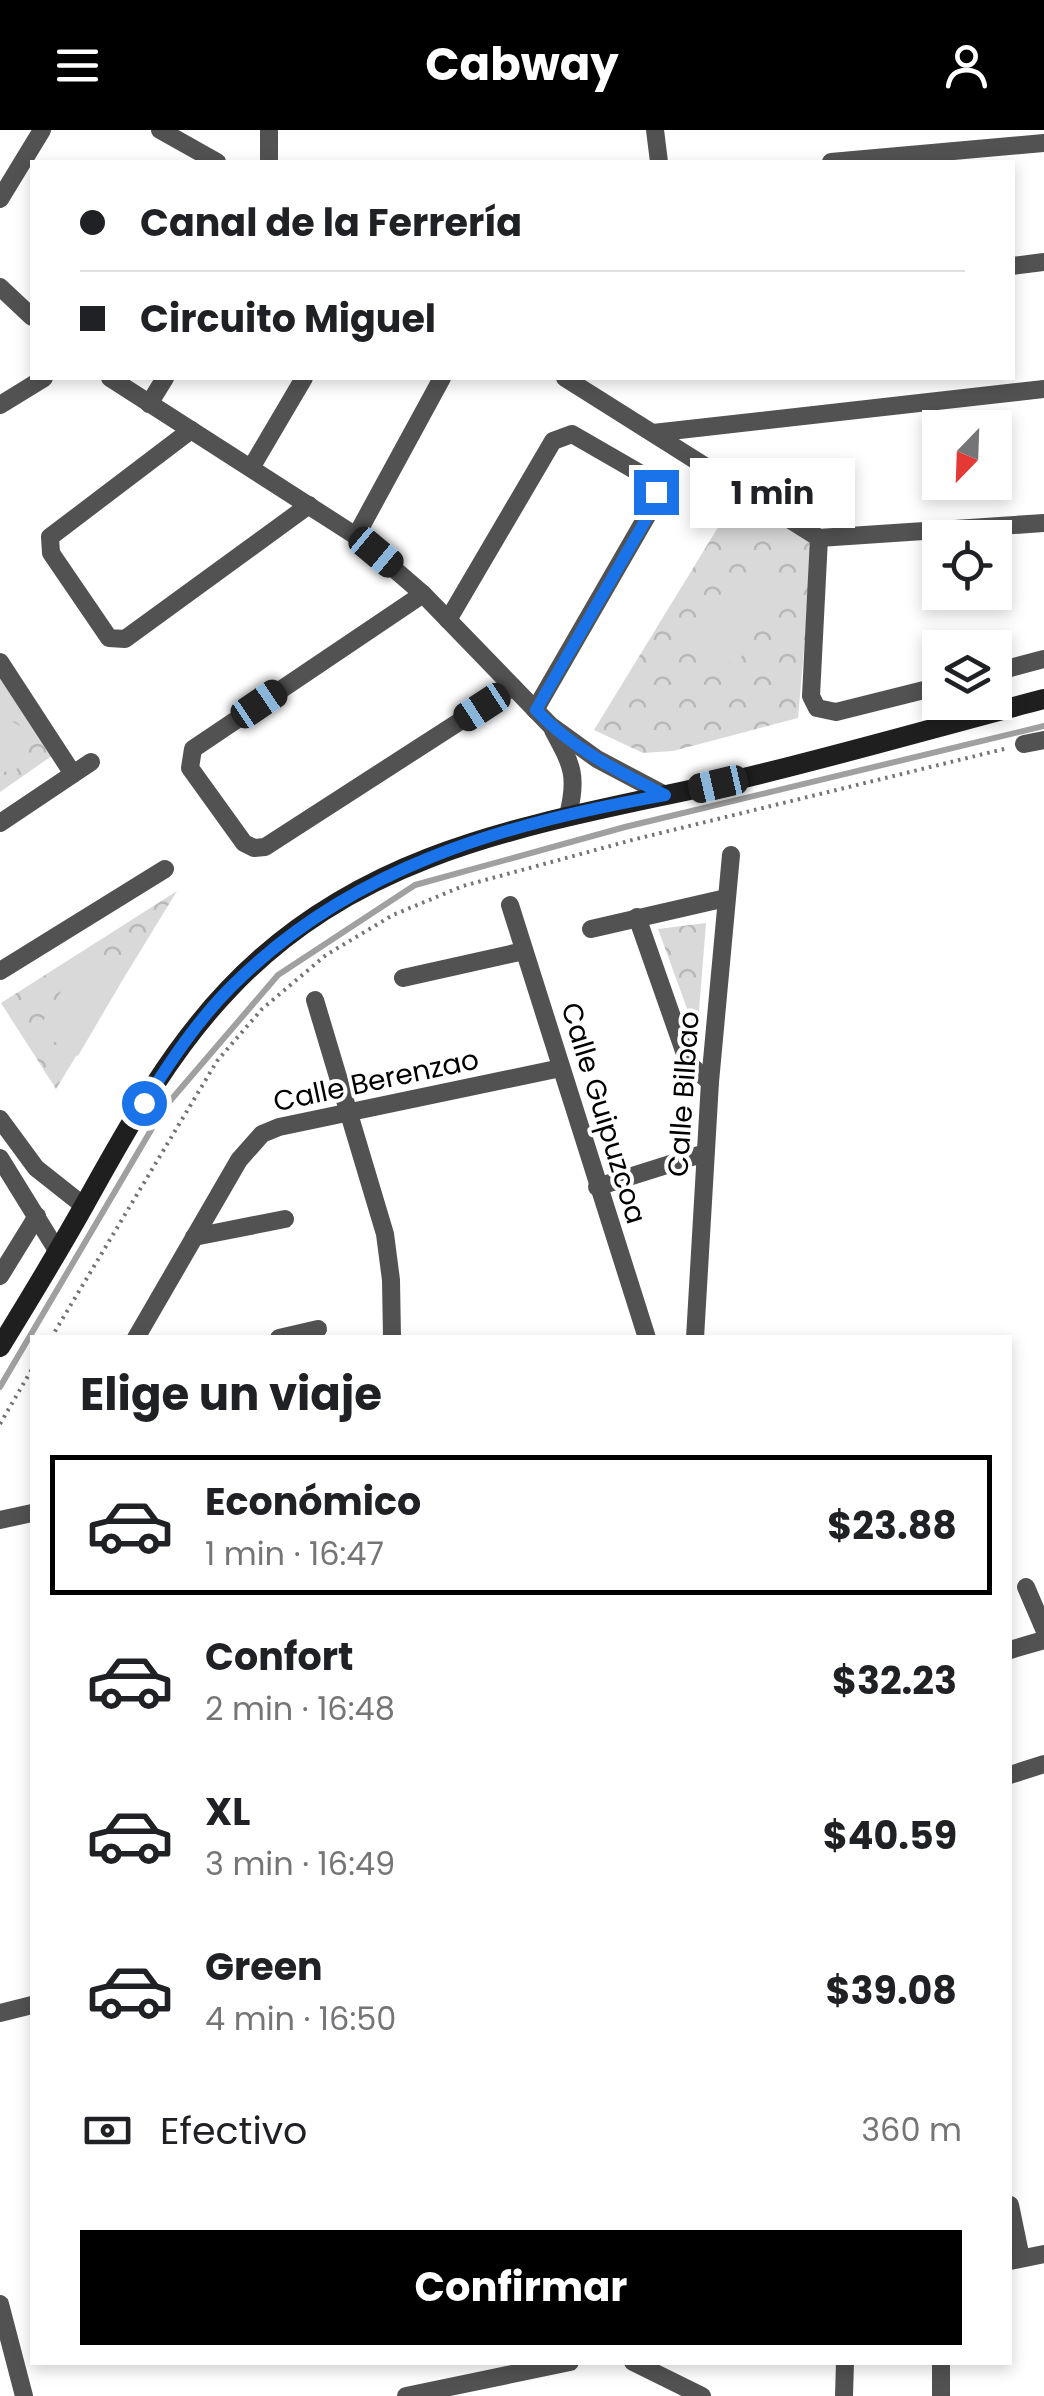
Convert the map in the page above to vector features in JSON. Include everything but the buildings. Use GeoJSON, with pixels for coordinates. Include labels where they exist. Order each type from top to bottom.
{"type":"FeatureCollection","features":[{"type":"Feature","properties":{"kind":"street"},"geometry":{"type":"LineString","coordinates":[[0,199],[42,130]]}},
{"type":"Feature","properties":{"kind":"street"},"geometry":{"type":"LineString","coordinates":[[160,130],[213,160]]}},
{"type":"Feature","properties":{"kind":"street"},"geometry":{"type":"LineString","coordinates":[[269,130],[269,160]]}},
{"type":"Feature","properties":{"kind":"street"},"geometry":{"type":"LineString","coordinates":[[656,130],[659,160]]}},
{"type":"Feature","properties":{"kind":"street"},"geometry":{"type":"LineString","coordinates":[[854,160],[1044,143]]}},
{"type":"Feature","properties":{"kind":"street"},"geometry":{"type":"LineString","coordinates":[[1015,266],[1044,262]]}},
{"type":"Feature","properties":{"kind":"street"},"geometry":{"type":"LineString","coordinates":[[0,287],[30,315]]}},
{"type":"Feature","properties":{"kind":"street"},"geometry":{"type":"LineString","coordinates":[[0,404],[41,380]]}},
{"type":"Feature","properties":{"kind":"street"},"geometry":{"type":"LineString","coordinates":[[113,380],[356,536],[423,594],[550,726],[572,764],[575,786],[568,815]]}},
{"type":"Feature","properties":{"kind":"street"},"geometry":{"type":"LineString","coordinates":[[149,404],[164,380]]}},
{"type":"Feature","properties":{"kind":"street"},"geometry":{"type":"LineString","coordinates":[[251,468],[303,380]]}},
{"type":"Feature","properties":{"kind":"street"},"geometry":{"type":"LineString","coordinates":[[356,536],[441,380]]}},
{"type":"Feature","properties":{"kind":"street"},"geometry":{"type":"LineString","coordinates":[[568,380],[819,538],[1044,523]]}},
{"type":"Feature","properties":{"kind":"street"},"geometry":{"type":"LineString","coordinates":[[654,433],[1044,389]]}},
{"type":"Feature","properties":{"kind":"street"},"geometry":{"type":"LineString","coordinates":[[191,430],[50,538],[51,553],[109,638],[124,638],[309,505]]}},
{"type":"Feature","properties":{"kind":"street"},"geometry":{"type":"LineString","coordinates":[[448,620],[553,441],[572,434],[650,479],[656,502],[536,710]]}},
{"type":"Feature","properties":{"kind":"street"},"geometry":{"type":"LineString","coordinates":[[819,538],[810,696],[817,708],[836,712],[922,690]]}},
{"type":"Feature","properties":{"kind":"street"},"geometry":{"type":"LineString","coordinates":[[423,594],[193,749],[190,768],[244,843],[254,848],[265,847],[513,687]]}},
{"type":"Feature","properties":{"kind":"street"},"geometry":{"type":"LineString","coordinates":[[1012,667],[1044,659]]}},
{"type":"Feature","properties":{"kind":"street"},"geometry":{"type":"LineString","coordinates":[[0,662],[73,774]]}},
{"type":"Feature","properties":{"kind":"street"},"geometry":{"type":"LineString","coordinates":[[0,1347],[118,1144],[186,1040],[228,989],[286,938],[333,904],[420,860],[568,815],[776,770],[1044,699]]}},
{"type":"Feature","properties":{"kind":"street"},"geometry":{"type":"LineString","coordinates":[[550,726],[597,759],[665,795]]}},
{"type":"Feature","properties":{"kind":"street"},"geometry":{"type":"LineString","coordinates":[[1024,744],[1044,740]]}},
{"type":"Feature","properties":{"kind":"street"},"geometry":{"type":"LineString","coordinates":[[0,823],[91,762]]}},
{"type":"Feature","properties":{"kind":"street","name":"Calle Bilbao"},"geometry":{"type":"LineString","coordinates":[[695,1335],[710,1082],[731,854]]}},
{"type":"Feature","properties":{"kind":"street"},"geometry":{"type":"LineString","coordinates":[[0,971],[165,868]]}},
{"type":"Feature","properties":{"kind":"street"},"geometry":{"type":"LineString","coordinates":[[591,929],[726,898]]}},
{"type":"Feature","properties":{"kind":"street","name":"Calle Guipuzcoa"},"geometry":{"type":"LineString","coordinates":[[510,905],[646,1335]]}},
{"type":"Feature","properties":{"kind":"street"},"geometry":{"type":"LineString","coordinates":[[638,916],[690,1065],[710,1082]]}},
{"type":"Feature","properties":{"kind":"street"},"geometry":{"type":"LineString","coordinates":[[403,978],[524,950]]}},
{"type":"Feature","properties":{"kind":"street"},"geometry":{"type":"LineString","coordinates":[[315,1000],[386,1234],[392,1280],[392,1335]]}},
{"type":"Feature","properties":{"kind":"street","name":"Calle Berenzao"},"geometry":{"type":"LineString","coordinates":[[138,1335],[238,1160],[262,1134],[279,1127],[560,1068]]}},
{"type":"Feature","properties":{"kind":"street"},"geometry":{"type":"LineString","coordinates":[[0,1119],[36,1168],[84,1206]]}},
{"type":"Feature","properties":{"kind":"street"},"geometry":{"type":"LineString","coordinates":[[597,1187],[705,1153]]}},
{"type":"Feature","properties":{"kind":"street"},"geometry":{"type":"LineString","coordinates":[[0,1158],[58,1252]]}},
{"type":"Feature","properties":{"kind":"street"},"geometry":{"type":"LineString","coordinates":[[0,1276],[37,1216]]}},
{"type":"Feature","properties":{"kind":"street"},"geometry":{"type":"LineString","coordinates":[[194,1237],[285,1220]]}},
{"type":"Feature","properties":{"kind":"street"},"geometry":{"type":"LineString","coordinates":[[292,1335],[318,1329]]}},
{"type":"Feature","properties":{"kind":"street"},"geometry":{"type":"LineString","coordinates":[[0,1520],[30,1513]]}},
{"type":"Feature","properties":{"kind":"street"},"geometry":{"type":"LineString","coordinates":[[1026,1587],[1044,1629]]}},
{"type":"Feature","properties":{"kind":"street"},"geometry":{"type":"LineString","coordinates":[[1012,1649],[1044,1640]]}},
{"type":"Feature","properties":{"kind":"street"},"geometry":{"type":"LineString","coordinates":[[1012,1774],[1044,1764]]}},
{"type":"Feature","properties":{"kind":"street"},"geometry":{"type":"LineString","coordinates":[[0,2013],[30,2006]]}},
{"type":"Feature","properties":{"kind":"street"},"geometry":{"type":"LineString","coordinates":[[1012,2223],[1016,2260],[1044,2254]]}},
{"type":"Feature","properties":{"kind":"street"},"geometry":{"type":"LineString","coordinates":[[0,2304],[24,2396]]}},
{"type":"Feature","properties":{"kind":"street"},"geometry":{"type":"LineString","coordinates":[[406,2396],[556,2365]]}},
{"type":"Feature","properties":{"kind":"street"},"geometry":{"type":"LineString","coordinates":[[639,2365],[702,2396]]}},
{"type":"Feature","properties":{"kind":"street"},"geometry":{"type":"LineString","coordinates":[[844,2396],[845,2365]]}},
{"type":"Feature","properties":{"kind":"street"},"geometry":{"type":"LineString","coordinates":[[941,2365],[941,2396]]}},
{"type":"Feature","properties":{"kind":"path"},"geometry":{"type":"LineString","coordinates":[[0,1424],[30,1372]]}},
{"type":"Feature","properties":{"kind":"green space"},"geometry":{"type":"Polygon","coordinates":[[[739,493],[814,538],[798,718],[673,751],[643,753],[594,730],[739,493]]]}},
{"type":"Feature","properties":{"kind":"green space"},"geometry":{"type":"Polygon","coordinates":[[[736,568],[779,593],[736,666],[693,641],[736,568]]]}},
{"type":"Feature","properties":{"kind":"green space"},"geometry":{"type":"Polygon","coordinates":[[[0,669],[56,753],[0,792],[0,669]]]}},
{"type":"Feature","properties":{"kind":"green space"},"geometry":{"type":"Polygon","coordinates":[[[0,714],[35,735],[13,776],[0,768],[0,714]]]}},
{"type":"Feature","properties":{"kind":"green space"},"geometry":{"type":"Polygon","coordinates":[[[177,891],[56,1089],[1,1003],[177,891]]]}},
{"type":"Feature","properties":{"kind":"green space"},"geometry":{"type":"Polygon","coordinates":[[[706,923],[697,1036],[658,929],[706,923]]]}},
{"type":"Feature","properties":{"kind":"green space"},"geometry":{"type":"Polygon","coordinates":[[[79,962],[119,986],[78,1056],[37,1031],[79,962]]]}},
{"type":"Feature","properties":{"kind":"waterway"},"geometry":{"type":"LineString","coordinates":[[31,1335],[164,1108],[278,975],[415,885],[625,827],[1044,726]]}},
{"type":"Feature","properties":{"kind":"waterway"},"geometry":{"type":"LineString","coordinates":[[0,1387],[30,1336]]}},
{"type":"Feature","properties":{"kind":"route"},"geometry":{"type":"LineString","coordinates":[[144,1103],[186,1040],[228,989],[320,912],[385,875],[463,845],[568,815],[665,795],[597,759],[550,726],[536,710],[656,502],[656,492]]}}]}
